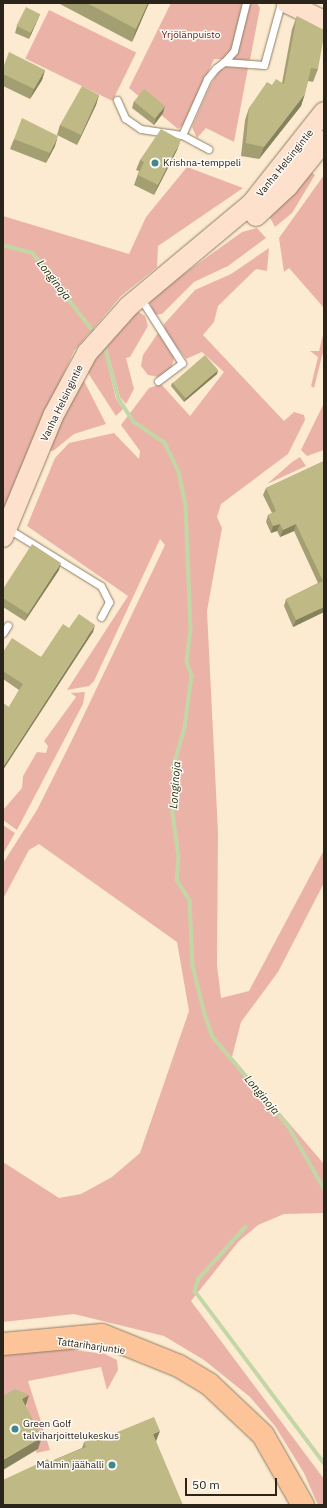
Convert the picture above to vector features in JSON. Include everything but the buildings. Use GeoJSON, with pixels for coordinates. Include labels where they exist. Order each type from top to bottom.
{"type":"FeatureCollection","features":[{"type":"Feature","properties":{"kind":"main road"},"geometry":{"type":"LineString","coordinates":[[287,3],[324,21]]}},
{"type":"Feature","properties":{"kind":"main road","name":"Vanha Helsingintie"},"geometry":{"type":"LineString","coordinates":[[5,532],[74,375],[87,354],[139,297],[170,274],[252,203],[324,112]]}},
{"type":"Feature","properties":{"kind":"main road","name":"Vanha Helsingintie"},"geometry":{"type":"LineString","coordinates":[[170,274],[197,261],[258,214],[288,186],[324,141]]}},
{"type":"Feature","properties":{"kind":"main road","name":"Tattariharjuntie"},"geometry":{"type":"LineString","coordinates":[[3,1344],[40,1339],[102,1335],[194,1374],[246,1416],[273,1450],[303,1505]]}},
{"type":"Feature","properties":{"kind":"lane"},"geometry":{"type":"LineString","coordinates":[[182,136],[207,79],[234,51],[246,3]]}},
{"type":"Feature","properties":{"kind":"lane"},"geometry":{"type":"LineString","coordinates":[[224,62],[264,65],[281,3]]}},
{"type":"Feature","properties":{"kind":"lane"},"geometry":{"type":"LineString","coordinates":[[117,100],[125,118],[141,129],[182,136],[208,149]]}},
{"type":"Feature","properties":{"kind":"lane"},"geometry":{"type":"LineString","coordinates":[[139,297],[182,363],[158,381]]}},
{"type":"Feature","properties":{"kind":"lane"},"geometry":{"type":"LineString","coordinates":[[5,532],[101,586],[110,602],[101,617]]}},
{"type":"Feature","properties":{"kind":"lane"},"geometry":{"type":"LineString","coordinates":[[3,633],[8,625]]}},
{"type":"Feature","properties":{"kind":"green space","name":"Yrjölänpuisto"},"geometry":{"type":"Polygon","coordinates":[[[171,3],[257,3],[260,8],[250,60],[214,59],[184,125],[178,129],[129,88],[171,3]]]}},
{"type":"Feature","properties":{"kind":"green space"},"geometry":{"type":"Polygon","coordinates":[[[49,10],[136,53],[113,101],[25,59],[49,10]]]}},
{"type":"Feature","properties":{"kind":"green space"},"geometry":{"type":"Polygon","coordinates":[[[226,67],[248,68],[234,142],[206,128],[197,138],[192,127],[209,88],[218,72],[226,67]]]}},
{"type":"Feature","properties":{"kind":"green space"},"geometry":{"type":"Polygon","coordinates":[[[187,167],[243,188],[158,246],[157,267],[121,296],[74,351],[3,510],[3,216],[129,254],[146,217],[187,167]]]}},
{"type":"Feature","properties":{"kind":"green space"},"geometry":{"type":"Polygon","coordinates":[[[311,172],[315,175],[292,213],[275,227],[266,210],[311,172]]]}},
{"type":"Feature","properties":{"kind":"green space"},"geometry":{"type":"Polygon","coordinates":[[[324,175],[324,308],[289,268],[284,272],[279,238],[324,175]]]}},
{"type":"Feature","properties":{"kind":"green space"},"geometry":{"type":"Polygon","coordinates":[[[257,228],[266,238],[228,266],[194,282],[162,314],[154,315],[149,299],[242,232],[257,228]]]}},
{"type":"Feature","properties":{"kind":"green space"},"geometry":{"type":"Polygon","coordinates":[[[269,248],[267,271],[256,269],[218,306],[214,322],[203,335],[284,421],[294,412],[304,415],[305,420],[288,454],[221,504],[217,517],[222,528],[207,611],[218,832],[217,965],[221,998],[249,991],[324,850],[324,883],[278,972],[241,1022],[232,1057],[324,1164],[324,1213],[284,1214],[258,1225],[239,1241],[191,1301],[324,1479],[324,1505],[318,1505],[304,1473],[275,1426],[250,1397],[204,1360],[164,1336],[74,1314],[3,1322],[3,1162],[59,1198],[81,1194],[112,1177],[140,1153],[189,1011],[177,942],[39,844],[29,850],[3,899],[3,863],[37,810],[165,545],[160,539],[94,681],[89,686],[67,690],[128,596],[27,526],[55,458],[69,443],[114,433],[139,459],[140,451],[121,425],[149,388],[161,384],[190,416],[224,372],[202,352],[186,359],[165,332],[164,324],[195,290],[231,274],[269,248]]]}},
{"type":"Feature","properties":{"kind":"green space"},"geometry":{"type":"Polygon","coordinates":[[[136,310],[145,316],[148,326],[130,357],[126,358],[134,389],[126,404],[120,397],[105,341],[136,310]]]}},
{"type":"Feature","properties":{"kind":"green space"},"geometry":{"type":"Polygon","coordinates":[[[324,331],[324,348],[314,388],[311,386],[318,357],[310,351],[319,351],[324,331]]]}},
{"type":"Feature","properties":{"kind":"green space"},"geometry":{"type":"Polygon","coordinates":[[[158,333],[174,358],[171,369],[159,377],[148,375],[141,366],[143,355],[158,333]]]}},
{"type":"Feature","properties":{"kind":"green space"},"geometry":{"type":"Polygon","coordinates":[[[103,345],[116,399],[123,409],[116,416],[86,370],[103,345]]]}},
{"type":"Feature","properties":{"kind":"green space"},"geometry":{"type":"Polygon","coordinates":[[[82,377],[106,424],[74,434],[53,451],[47,450],[82,377]]]}},
{"type":"Feature","properties":{"kind":"green space"},"geometry":{"type":"Polygon","coordinates":[[[324,403],[324,450],[307,456],[301,450],[324,403]]]}},
{"type":"Feature","properties":{"kind":"green space"},"geometry":{"type":"Polygon","coordinates":[[[300,457],[306,466],[267,484],[292,462],[300,457]]]}},
{"type":"Feature","properties":{"kind":"green space"},"geometry":{"type":"Polygon","coordinates":[[[85,692],[83,704],[17,830],[3,820],[3,810],[22,788],[23,776],[37,752],[46,753],[48,746],[44,741],[76,697],[71,693],[85,692]]]}},
{"type":"Feature","properties":{"kind":"green space"},"geometry":{"type":"Polygon","coordinates":[[[3,825],[15,833],[3,854],[3,825]]]}},
{"type":"Feature","properties":{"kind":"green space"},"geometry":{"type":"Polygon","coordinates":[[[58,1348],[105,1354],[117,1360],[118,1370],[107,1390],[101,1367],[28,1381],[50,1450],[36,1453],[37,1446],[17,1412],[27,1406],[24,1401],[3,1404],[3,1353],[58,1348]]]}},
{"type":"Feature","properties":{"kind":"waterway","name":"Longinoja"},"geometry":{"type":"LineString","coordinates":[[3,245],[33,253],[94,332]]}},
{"type":"Feature","properties":{"kind":"waterway","name":"Longinoja"},"geometry":{"type":"LineString","coordinates":[[104,343],[119,399],[134,422],[165,443],[179,472],[186,505],[191,629],[187,662],[192,676],[185,728],[174,766],[173,813],[179,858],[177,880],[190,901],[193,966],[205,1014],[213,1037],[289,1127],[324,1188]]}},
{"type":"Feature","properties":{"kind":"waterway"},"geometry":{"type":"LineString","coordinates":[[246,1227],[199,1279],[195,1291],[324,1463]]}},
{"type":"Feature","properties":{"kind":"place","name":"Krishna-temppeli"},"geometry":{"type":"Point","coordinates":[155,163]}},
{"type":"Feature","properties":{"kind":"place","name":"Green Golf talviharjoittelukeskus"},"geometry":{"type":"Point","coordinates":[15,1429]}},
{"type":"Feature","properties":{"kind":"place","name":"Malmin jäähalli"},"geometry":{"type":"Point","coordinates":[112,1465]}}]}
